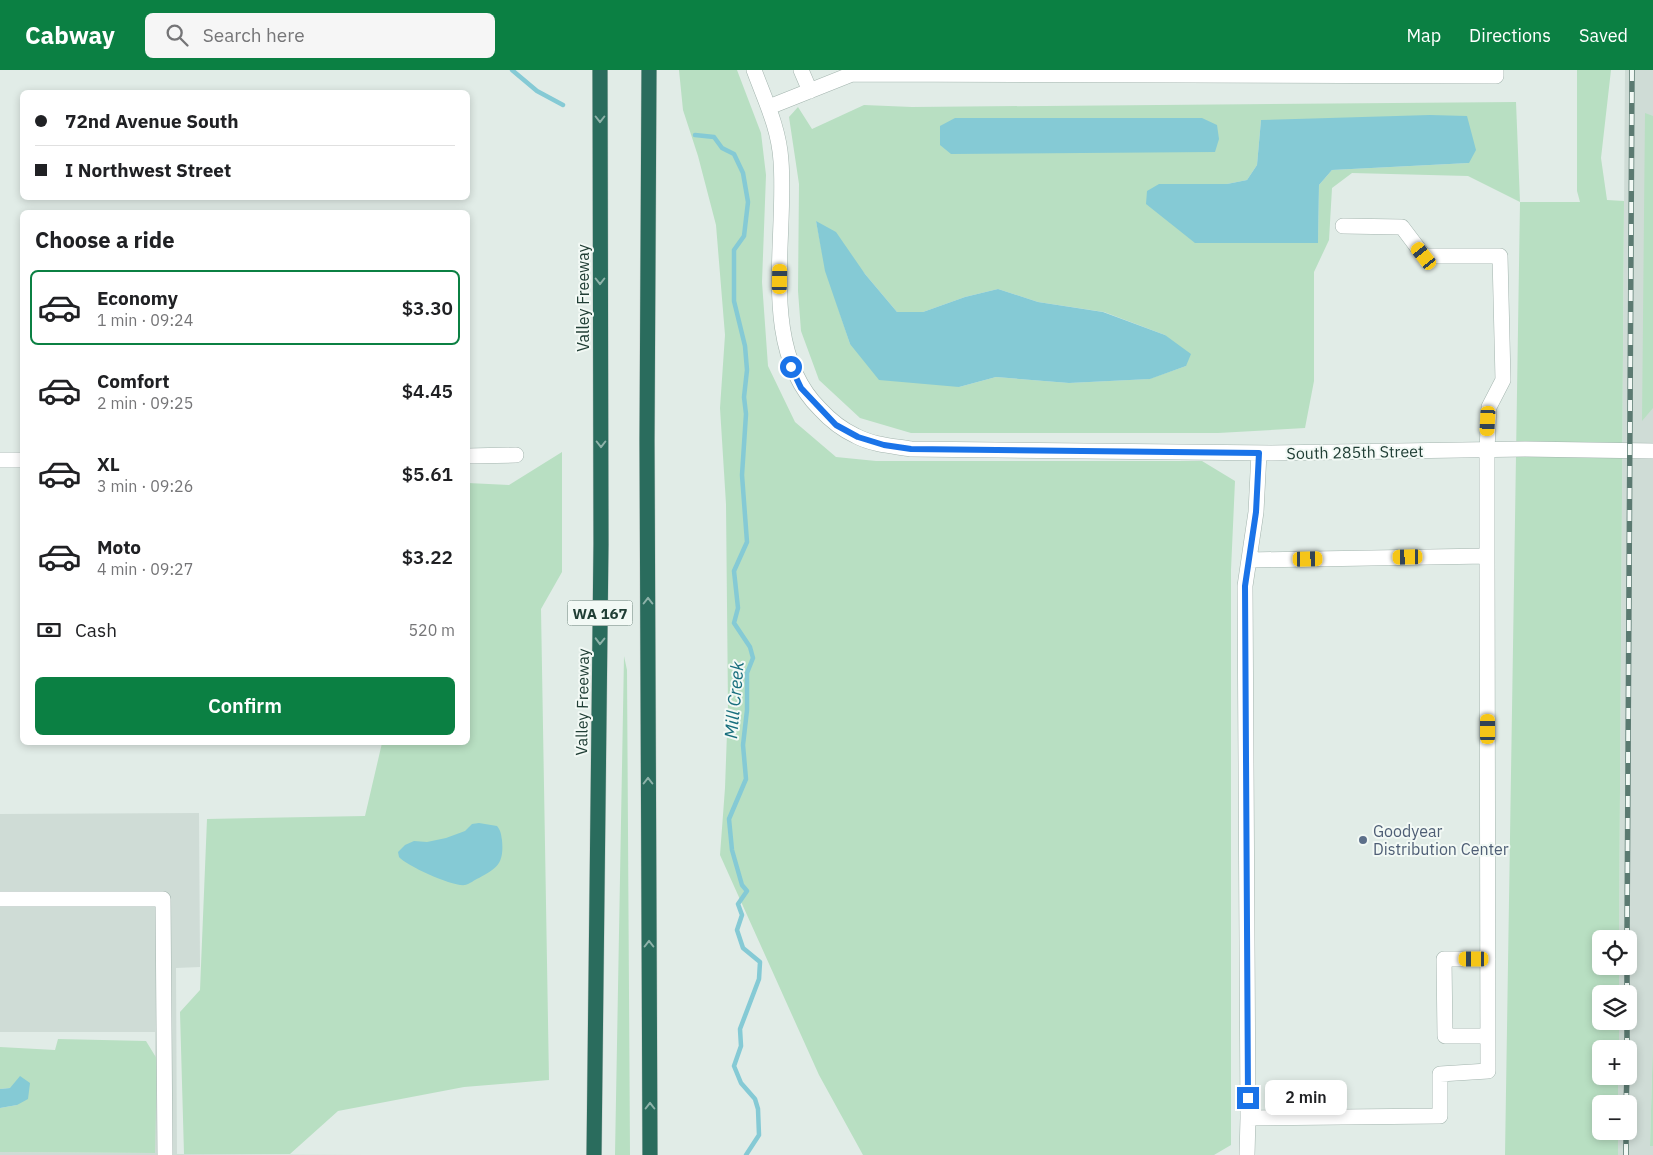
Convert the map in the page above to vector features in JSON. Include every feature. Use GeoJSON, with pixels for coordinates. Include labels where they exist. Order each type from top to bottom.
{"type":"FeatureCollection","features":[{"type":"Feature","properties":{"kind":"highway","name":"Valley Freeway"},"geometry":{"type":"LineString","coordinates":[[594,1155],[601,544],[600,70]]}},
{"type":"Feature","properties":{"kind":"highway","name":"WA 167"},"geometry":{"type":"LineString","coordinates":[[649,70],[647,451],[650,1155]]}},
{"type":"Feature","properties":{"kind":"street","name":"South 285th Street"},"geometry":{"type":"LineString","coordinates":[[754,70],[776,130],[781,159],[780,311],[784,344],[791,367],[801,388],[836,425],[858,437],[884,445],[911,449],[1259,453],[1525,449],[1653,451]]}},
{"type":"Feature","properties":{"kind":"street"},"geometry":{"type":"LineString","coordinates":[[801,70],[810,91]]}},
{"type":"Feature","properties":{"kind":"street"},"geometry":{"type":"LineString","coordinates":[[769,107],[852,74],[1496,76],[1496,70]]}},
{"type":"Feature","properties":{"kind":"street"},"geometry":{"type":"LineString","coordinates":[[1248,1118],[1440,1116],[1440,1074],[1488,1072],[1487,450],[1489,407],[1503,380],[1500,256],[1424,256],[1402,228],[1343,226]]}},
{"type":"Feature","properties":{"kind":"street"},"geometry":{"type":"LineString","coordinates":[[1247,1155],[1245,586],[1256,512],[1259,453]]}},
{"type":"Feature","properties":{"kind":"street"},"geometry":{"type":"LineString","coordinates":[[470,456],[516,455]]}},
{"type":"Feature","properties":{"kind":"street"},"geometry":{"type":"LineString","coordinates":[[0,460],[20,460]]}},
{"type":"Feature","properties":{"kind":"street"},"geometry":{"type":"LineString","coordinates":[[1249,560],[1487,556]]}},
{"type":"Feature","properties":{"kind":"street"},"geometry":{"type":"LineString","coordinates":[[0,900],[163,899],[165,1155]]}},
{"type":"Feature","properties":{"kind":"street"},"geometry":{"type":"LineString","coordinates":[[1488,959],[1444,959],[1445,1036],[1488,1036]]}},
{"type":"Feature","properties":{"kind":"shaded area"},"geometry":{"type":"Polygon","coordinates":[[[1625,70],[1653,70],[1653,1040],[1650,1145],[1653,1146],[1653,1155],[1618,1155],[1618,1140],[1637,1140],[1637,1095],[1618,1095],[1618,1085],[1637,1085],[1637,1040],[1619,1040],[1619,1030],[1637,1030],[1637,985],[1619,985],[1619,975],[1637,975],[1637,930],[1619,930],[1625,70]]]}},
{"type":"Feature","properties":{"kind":"shaded area"},"geometry":{"type":"Polygon","coordinates":[[[199,813],[200,967],[176,968],[177,1154],[367,1155],[0,1155],[0,1152],[155,1153],[155,1032],[0,1032],[0,814],[199,813]]]}},
{"type":"Feature","properties":{"kind":"green space"},"geometry":{"type":"Polygon","coordinates":[[[679,70],[737,70],[761,133],[766,175],[762,282],[768,366],[795,422],[836,457],[876,461],[1202,461],[1235,481],[1231,570],[1231,1145],[1214,1155],[863,1155],[819,1075],[720,855],[728,705],[726,504],[720,408],[725,335],[716,225],[698,156],[683,110],[679,70]]]}},
{"type":"Feature","properties":{"kind":"green space"},"geometry":{"type":"Polygon","coordinates":[[[1577,70],[1611,70],[1601,158],[1607,200],[1624,201],[1619,930],[1592,930],[1592,975],[1619,975],[1619,985],[1592,985],[1592,1030],[1619,1030],[1619,1040],[1592,1040],[1592,1085],[1618,1085],[1618,1095],[1592,1095],[1592,1140],[1618,1140],[1618,1155],[1505,1155],[1520,202],[1580,202],[1577,191],[1577,70]]]}},
{"type":"Feature","properties":{"kind":"green space"},"geometry":{"type":"Polygon","coordinates":[[[1516,102],[1520,202],[1468,176],[1352,173],[1332,188],[1329,240],[1314,272],[1314,381],[1305,428],[1218,433],[911,433],[860,418],[819,380],[801,331],[798,291],[799,184],[789,117],[798,107],[812,129],[864,105],[912,107],[1516,102]],[[1261,120],[1257,165],[1247,180],[1227,184],[1318,242],[1319,185],[1332,170],[1469,163],[1261,120]],[[816,221],[826,271],[850,344],[959,387],[996,377],[1069,383],[1149,379],[1186,366],[1165,335],[1104,312],[1038,302],[998,289],[965,297],[923,312],[897,312],[816,221]]]}},
{"type":"Feature","properties":{"kind":"green space"},"geometry":{"type":"Polygon","coordinates":[[[1645,113],[1653,116],[1653,408],[1642,421],[1645,113]]]}},
{"type":"Feature","properties":{"kind":"green space"},"geometry":{"type":"Polygon","coordinates":[[[562,452],[562,572],[541,609],[549,1080],[464,1087],[338,1111],[290,1154],[184,1154],[180,1012],[200,990],[207,819],[365,816],[382,745],[470,745],[470,483],[509,485],[562,452]]]}},
{"type":"Feature","properties":{"kind":"green space"},"geometry":{"type":"Polygon","coordinates":[[[624,656],[627,670],[630,1155],[615,1155],[624,656]]]}},
{"type":"Feature","properties":{"kind":"green space"},"geometry":{"type":"Polygon","coordinates":[[[58,1039],[146,1041],[157,1059],[155,1153],[0,1152],[0,1108],[17,1105],[10,1088],[0,1089],[0,1047],[55,1050],[58,1039]]]}},
{"type":"Feature","properties":{"kind":"green space"},"geometry":{"type":"Polygon","coordinates":[[[1653,1040],[1653,1146],[1650,1146],[1653,1040]]]}},
{"type":"Feature","properties":{"kind":"water"},"geometry":{"type":"Polygon","coordinates":[[[1430,115],[1467,116],[1476,150],[1469,163],[1332,170],[1319,185],[1318,243],[1195,243],[1146,204],[1147,191],[1159,184],[1227,184],[1247,180],[1257,165],[1261,120],[1430,115]]]}},
{"type":"Feature","properties":{"kind":"water"},"geometry":{"type":"Polygon","coordinates":[[[955,118],[1202,118],[1217,125],[1219,139],[1215,152],[951,154],[940,145],[940,126],[955,118]]]}},
{"type":"Feature","properties":{"kind":"water"},"geometry":{"type":"Polygon","coordinates":[[[816,221],[836,232],[865,274],[897,312],[923,312],[965,297],[998,289],[1038,302],[1103,312],[1165,335],[1191,354],[1186,366],[1150,379],[1069,383],[996,377],[959,387],[879,380],[850,344],[825,271],[816,221]]]}},
{"type":"Feature","properties":{"kind":"water"},"geometry":{"type":"Polygon","coordinates":[[[479,823],[497,826],[501,833],[502,854],[495,868],[469,884],[459,885],[430,875],[399,857],[398,852],[405,845],[414,841],[427,842],[446,838],[465,831],[472,824],[479,823]]]}},
{"type":"Feature","properties":{"kind":"water"},"geometry":{"type":"Polygon","coordinates":[[[20,1076],[30,1083],[28,1099],[17,1105],[0,1108],[0,1089],[10,1088],[20,1076]]]}},
{"type":"Feature","properties":{"kind":"waterway","name":"Mill Creek"},"geometry":{"type":"LineString","coordinates":[[512,70],[537,91],[563,105]]}},
{"type":"Feature","properties":{"kind":"waterway","name":"Mill Creek"},"geometry":{"type":"LineString","coordinates":[[695,135],[714,137],[722,148],[734,154],[743,173],[748,202],[744,236],[734,250],[734,301],[745,346],[747,370],[744,397],[746,414],[742,475],[747,542],[734,571],[738,608],[734,623],[750,647],[753,658],[747,673],[747,710],[743,745],[746,779],[729,819],[732,850],[742,885],[747,891],[738,904],[742,915],[737,930],[743,948],[760,962],[759,979],[740,1029],[741,1046],[734,1066],[741,1083],[755,1099],[758,1109],[759,1135],[746,1155]]}},
{"type":"Feature","properties":{"kind":"railway"},"geometry":{"type":"LineString","coordinates":[[1627,930],[1632,70]]}},
{"type":"Feature","properties":{"kind":"railway"},"geometry":{"type":"LineString","coordinates":[[1627,975],[1627,985]]}},
{"type":"Feature","properties":{"kind":"railway"},"geometry":{"type":"LineString","coordinates":[[1627,1030],[1627,1040]]}},
{"type":"Feature","properties":{"kind":"railway"},"geometry":{"type":"LineString","coordinates":[[1626,1095],[1627,1085]]}},
{"type":"Feature","properties":{"kind":"railway"},"geometry":{"type":"LineString","coordinates":[[1626,1140],[1626,1155]]}},
{"type":"Feature","properties":{"kind":"place","name":"Goodyear Distribution Center"},"geometry":{"type":"Point","coordinates":[1363,840]}},
{"type":"Feature","properties":{"kind":"route"},"geometry":{"type":"LineString","coordinates":[[791,367],[801,388],[836,425],[858,437],[884,445],[911,449],[1259,453],[1256,512],[1245,586],[1248,1098]]}}]}
